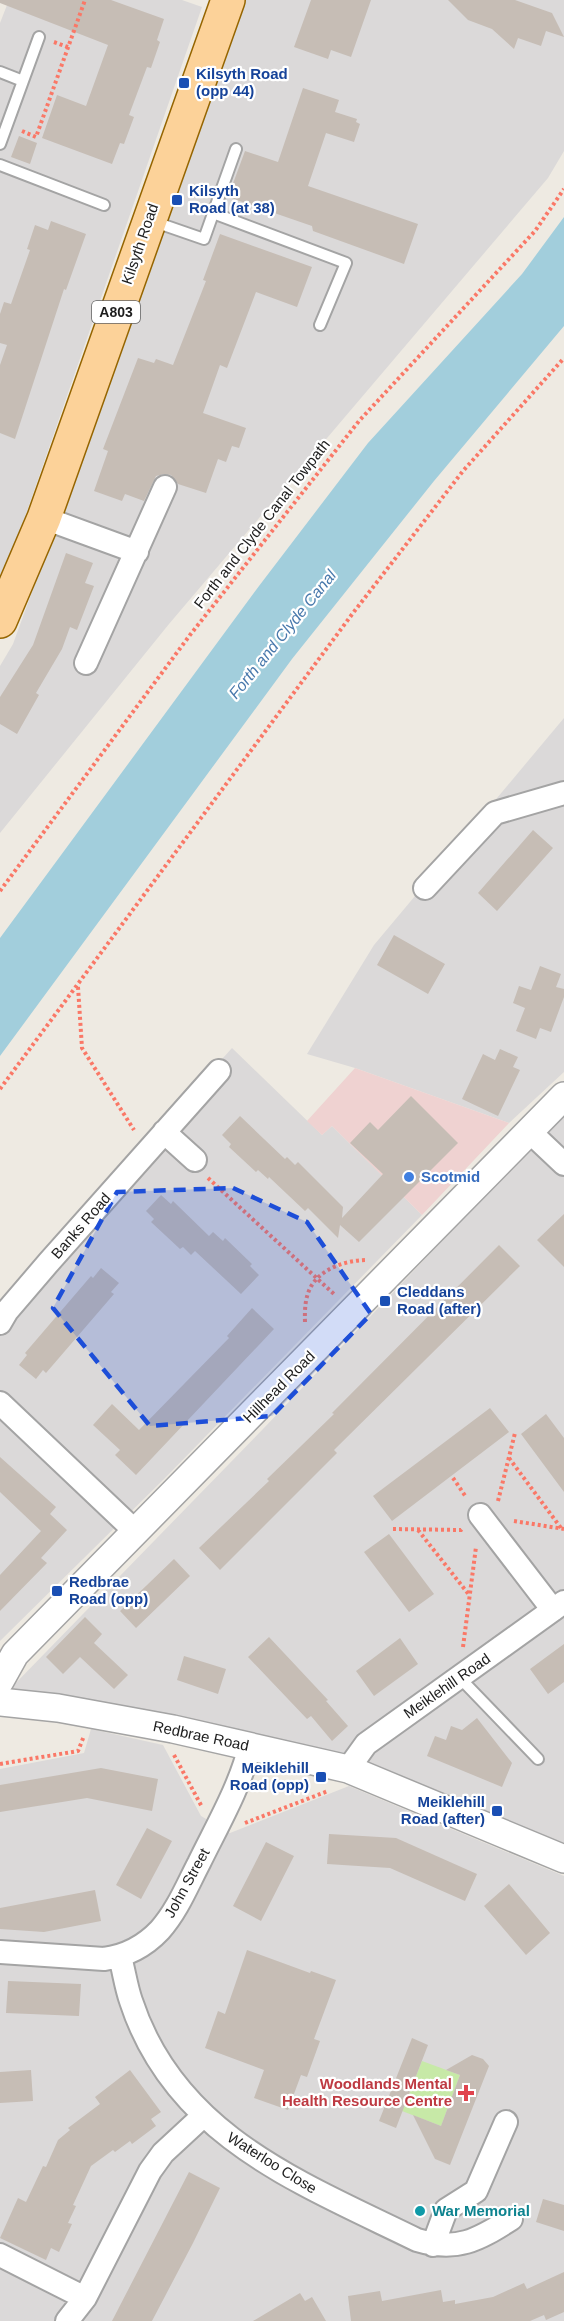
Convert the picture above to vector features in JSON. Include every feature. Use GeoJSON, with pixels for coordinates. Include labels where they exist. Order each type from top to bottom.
{"type":"FeatureCollection","features":[{"type":"Feature","properties":{"kind":"main road","name":"Kilsyth Road"},"geometry":{"type":"LineString","coordinates":[[0,621],[44,518],[227,0]]}},
{"type":"Feature","properties":{"kind":"street"},"geometry":{"type":"LineString","coordinates":[[86,663],[165,487]]}},
{"type":"Feature","properties":{"kind":"street"},"geometry":{"type":"LineString","coordinates":[[44,518],[137,552]]}},
{"type":"Feature","properties":{"kind":"street"},"geometry":{"type":"LineString","coordinates":[[425,888],[495,813],[564,793]]}},
{"type":"Feature","properties":{"kind":"street","name":"Banks Road"},"geometry":{"type":"LineString","coordinates":[[0,1323],[49,1262],[219,1071]]}},
{"type":"Feature","properties":{"kind":"street","name":"Hillhead Road"},"geometry":{"type":"LineString","coordinates":[[0,1681],[15,1654],[564,1096]]}},
{"type":"Feature","properties":{"kind":"street"},"geometry":{"type":"LineString","coordinates":[[529,1131],[564,1164]]}},
{"type":"Feature","properties":{"kind":"street"},"geometry":{"type":"LineString","coordinates":[[164,1132],[198,1166]]}},
{"type":"Feature","properties":{"kind":"street"},"geometry":{"type":"LineString","coordinates":[[0,1403],[136,1532]]}},
{"type":"Feature","properties":{"kind":"street","name":"Meiklehill Road"},"geometry":{"type":"LineString","coordinates":[[348,1769],[366,1744],[559,1606],[480,1515]]}},
{"type":"Feature","properties":{"kind":"street","name":"Redbrae Road"},"geometry":{"type":"LineString","coordinates":[[0,1702],[92,1714],[250,1746],[348,1769],[564,1859]]}},
{"type":"Feature","properties":{"kind":"street","name":"John Street"},"geometry":{"type":"LineString","coordinates":[[0,1952],[86,1959],[120,1957],[136,1950],[148,1941],[171,1915],[219,1822],[247,1759],[250,1746]]}},
{"type":"Feature","properties":{"kind":"street","name":"Waterloo Close"},"geometry":{"type":"LineString","coordinates":[[120,1957],[131,2001],[146,2037],[180,2090],[203,2116],[254,2155],[296,2181],[417,2240],[433,2245],[447,2246],[467,2243],[511,2219]]}},
{"type":"Feature","properties":{"kind":"street"},"geometry":{"type":"LineString","coordinates":[[67,2321],[85,2298],[150,2171],[164,2153],[203,2116]]}},
{"type":"Feature","properties":{"kind":"street"},"geometry":{"type":"LineString","coordinates":[[433,2245],[446,2210],[476,2191],[506,2122]]}},
{"type":"Feature","properties":{"kind":"street"},"geometry":{"type":"LineString","coordinates":[[0,2255],[85,2298]]}},
{"type":"Feature","properties":{"kind":"lane"},"geometry":{"type":"LineString","coordinates":[[0,144],[39,37]]}},
{"type":"Feature","properties":{"kind":"lane"},"geometry":{"type":"LineString","coordinates":[[0,72],[23,81]]}},
{"type":"Feature","properties":{"kind":"lane"},"geometry":{"type":"LineString","coordinates":[[148,220],[204,238],[236,149]]}},
{"type":"Feature","properties":{"kind":"lane"},"geometry":{"type":"LineString","coordinates":[[0,165],[104,206]]}},
{"type":"Feature","properties":{"kind":"lane"},"geometry":{"type":"LineString","coordinates":[[213,213],[346,263],[320,325]]}},
{"type":"Feature","properties":{"kind":"lane"},"geometry":{"type":"LineString","coordinates":[[459,1677],[538,1759]]}},
{"type":"Feature","properties":{"kind":"path"},"geometry":{"type":"LineString","coordinates":[[7,126],[36,137],[86,0]]}},
{"type":"Feature","properties":{"kind":"path","name":"Forth and Clyde Canal Towpath"},"geometry":{"type":"LineString","coordinates":[[0,891],[190,635],[359,421],[535,231],[564,189]]}},
{"type":"Feature","properties":{"kind":"path"},"geometry":{"type":"LineString","coordinates":[[0,1089],[353,613],[463,471],[564,358]]}},
{"type":"Feature","properties":{"kind":"path"},"geometry":{"type":"LineString","coordinates":[[78,985],[82,1048],[134,1130]]}},
{"type":"Feature","properties":{"kind":"path"},"geometry":{"type":"LineString","coordinates":[[198,1166],[353,1312]]}},
{"type":"Feature","properties":{"kind":"path"},"geometry":{"type":"LineString","coordinates":[[313,1352],[304,1314],[306,1297],[316,1277],[340,1265],[356,1261],[365,1260],[397,1267]]}},
{"type":"Feature","properties":{"kind":"path"},"geometry":{"type":"LineString","coordinates":[[509,1458],[563,1529]]}},
{"type":"Feature","properties":{"kind":"path"},"geometry":{"type":"LineString","coordinates":[[459,1677],[480,1515],[563,1529]]}},
{"type":"Feature","properties":{"kind":"path"},"geometry":{"type":"LineString","coordinates":[[418,1529],[470,1596]]}},
{"type":"Feature","properties":{"kind":"path"},"geometry":{"type":"LineString","coordinates":[[0,1764],[78,1751],[92,1714]]}},
{"type":"Feature","properties":{"kind":"highlighted area"},"geometry":{"type":"Polygon","coordinates":[[[233,1188],[307,1222],[371,1314],[272,1416],[150,1426],[53,1308],[117,1192],[233,1188]]]}},
{"type":"Feature","properties":{"kind":"shaded area"},"geometry":{"type":"Polygon","coordinates":[[[9,0],[182,0],[202,7],[18,537],[0,575],[0,23],[9,0]]]}},
{"type":"Feature","properties":{"kind":"shaded area"},"geometry":{"type":"Polygon","coordinates":[[[244,0],[564,0],[564,151],[548,178],[169,624],[0,833],[0,666],[13,644],[161,239],[244,0]]]}},
{"type":"Feature","properties":{"kind":"shaded area"},"geometry":{"type":"Polygon","coordinates":[[[564,718],[564,1072],[509,1123],[355,1068],[307,1054],[374,945],[564,718]]]}},
{"type":"Feature","properties":{"kind":"shaded area"},"geometry":{"type":"Polygon","coordinates":[[[232,1048],[322,1135],[332,1126],[422,1215],[164,1479],[0,1641],[0,1306],[232,1048]]]}},
{"type":"Feature","properties":{"kind":"shaded area"},"geometry":{"type":"Polygon","coordinates":[[[355,1068],[509,1123],[422,1215],[332,1126],[322,1135],[307,1121],[355,1068]]]}},
{"type":"Feature","properties":{"kind":"shaded area"},"geometry":{"type":"Polygon","coordinates":[[[564,1113],[564,1847],[318,1758],[10,1689],[264,1428],[564,1113]]]}},
{"type":"Feature","properties":{"kind":"shaded area"},"geometry":{"type":"Polygon","coordinates":[[[91,1729],[163,1745],[201,1816],[230,1833],[349,1786],[564,1876],[564,2321],[0,2321],[0,1769],[84,1753],[91,1729]]]}},
{"type":"Feature","properties":{"kind":"green space"},"geometry":{"type":"Polygon","coordinates":[[[422,2061],[460,2075],[441,2126],[402,2111],[422,2061]]]}},
{"type":"Feature","properties":{"kind":"water","name":"Forth and Clyde Canal"},"geometry":{"type":"Polygon","coordinates":[[[564,217],[564,326],[434,481],[292,659],[0,1056],[0,938],[259,586],[368,443],[522,274],[564,217]]]}},
{"type":"Feature","properties":{"kind":"building"},"geometry":{"type":"Polygon","coordinates":[[[0,0],[111,0],[164,19],[157,40],[160,42],[151,68],[147,67],[129,115],[134,117],[124,144],[120,143],[112,164],[42,138],[57,95],[86,106],[108,45],[0,3],[0,0]]]}},
{"type":"Feature","properties":{"kind":"building"},"geometry":{"type":"Polygon","coordinates":[[[311,0],[371,0],[351,57],[331,50],[328,59],[294,47],[311,0]]]}},
{"type":"Feature","properties":{"kind":"building"},"geometry":{"type":"Polygon","coordinates":[[[448,0],[515,0],[552,13],[564,37],[546,31],[541,46],[518,38],[514,49],[492,29],[468,20],[448,0]]]}},
{"type":"Feature","properties":{"kind":"building"},"geometry":{"type":"Polygon","coordinates":[[[303,88],[339,100],[335,112],[357,119],[356,122],[360,124],[354,142],[326,133],[308,186],[418,224],[404,264],[313,231],[312,226],[228,197],[245,151],[278,162],[303,88]]]}},
{"type":"Feature","properties":{"kind":"building"},"geometry":{"type":"Polygon","coordinates":[[[19,136],[37,143],[30,164],[11,157],[19,136]]]}},
{"type":"Feature","properties":{"kind":"building"},"geometry":{"type":"Polygon","coordinates":[[[51,221],[86,234],[66,290],[64,289],[15,439],[0,433],[0,365],[7,345],[0,343],[0,314],[4,302],[11,304],[30,250],[27,249],[35,225],[48,230],[51,221]]]}},
{"type":"Feature","properties":{"kind":"building"},"geometry":{"type":"Polygon","coordinates":[[[220,234],[312,267],[297,307],[256,292],[227,368],[220,365],[203,413],[246,428],[239,448],[232,446],[226,462],[218,459],[206,493],[178,484],[171,475],[164,474],[156,476],[144,501],[125,494],[122,501],[94,491],[108,451],[103,449],[138,358],[154,363],[156,359],[173,365],[206,281],[203,280],[220,234]]]}},
{"type":"Feature","properties":{"kind":"building"},"geometry":{"type":"Polygon","coordinates":[[[66,553],[93,563],[85,583],[94,586],[77,630],[70,627],[62,649],[36,693],[39,695],[17,734],[0,724],[0,697],[33,645],[66,553]]]}},
{"type":"Feature","properties":{"kind":"building"},"geometry":{"type":"Polygon","coordinates":[[[533,830],[553,848],[497,911],[478,893],[533,830]]]}},
{"type":"Feature","properties":{"kind":"building"},"geometry":{"type":"Polygon","coordinates":[[[394,935],[445,964],[428,994],[377,965],[394,935]]]}},
{"type":"Feature","properties":{"kind":"building"},"geometry":{"type":"Polygon","coordinates":[[[540,966],[561,974],[556,987],[564,989],[564,997],[551,1032],[540,1028],[536,1039],[516,1031],[525,1008],[513,1003],[519,986],[531,990],[540,966]]]}},
{"type":"Feature","properties":{"kind":"building"},"geometry":{"type":"Polygon","coordinates":[[[500,1049],[518,1057],[513,1067],[520,1070],[498,1116],[462,1099],[483,1054],[495,1060],[500,1049]]]}},
{"type":"Feature","properties":{"kind":"building"},"geometry":{"type":"Polygon","coordinates":[[[411,1096],[458,1143],[359,1242],[340,1225],[338,1238],[308,1208],[305,1211],[269,1177],[268,1179],[258,1170],[256,1172],[229,1147],[231,1144],[222,1135],[240,1116],[285,1159],[287,1157],[295,1165],[298,1162],[343,1207],[342,1218],[383,1174],[350,1143],[370,1122],[378,1130],[411,1096]]]}},
{"type":"Feature","properties":{"kind":"building"},"geometry":{"type":"Polygon","coordinates":[[[161,1195],[171,1204],[173,1201],[209,1236],[213,1232],[223,1241],[225,1238],[252,1264],[250,1266],[259,1275],[241,1294],[195,1251],[191,1255],[183,1247],[180,1249],[151,1222],[154,1219],[146,1211],[161,1195]]]}},
{"type":"Feature","properties":{"kind":"building"},"geometry":{"type":"Polygon","coordinates":[[[564,1214],[564,1267],[537,1240],[564,1214]]]}},
{"type":"Feature","properties":{"kind":"building"},"geometry":{"type":"Polygon","coordinates":[[[499,1245],[520,1266],[334,1450],[337,1453],[220,1570],[199,1548],[269,1481],[267,1479],[334,1414],[332,1413],[499,1245]]]}},
{"type":"Feature","properties":{"kind":"building"},"geometry":{"type":"Polygon","coordinates":[[[101,1268],[119,1283],[111,1292],[114,1294],[46,1373],[43,1370],[36,1379],[19,1365],[27,1355],[25,1353],[91,1276],[93,1278],[101,1268]]]}},
{"type":"Feature","properties":{"kind":"building"},"geometry":{"type":"Polygon","coordinates":[[[252,1308],[274,1329],[136,1475],[115,1455],[120,1450],[93,1425],[112,1404],[139,1430],[229,1338],[227,1336],[252,1308]]]}},
{"type":"Feature","properties":{"kind":"building"},"geometry":{"type":"Polygon","coordinates":[[[490,1408],[509,1432],[392,1521],[373,1496],[490,1408]]]}},
{"type":"Feature","properties":{"kind":"building"},"geometry":{"type":"Polygon","coordinates":[[[546,1414],[564,1438],[564,1492],[521,1434],[546,1414]]]}},
{"type":"Feature","properties":{"kind":"building"},"geometry":{"type":"Polygon","coordinates":[[[0,1457],[56,1507],[50,1514],[67,1530],[41,1558],[47,1563],[0,1611],[0,1575],[41,1531],[0,1492],[0,1457]]]}},
{"type":"Feature","properties":{"kind":"building"},"geometry":{"type":"Polygon","coordinates":[[[389,1534],[434,1594],[409,1612],[364,1552],[389,1534]]]}},
{"type":"Feature","properties":{"kind":"building"},"geometry":{"type":"Polygon","coordinates":[[[174,1559],[190,1576],[136,1628],[120,1611],[174,1559]]]}},
{"type":"Feature","properties":{"kind":"building"},"geometry":{"type":"Polygon","coordinates":[[[85,1617],[102,1634],[94,1643],[128,1675],[114,1689],[80,1657],[63,1674],[46,1657],[85,1617]]]}},
{"type":"Feature","properties":{"kind":"building"},"geometry":{"type":"Polygon","coordinates":[[[269,1637],[328,1700],[326,1701],[348,1726],[332,1741],[311,1716],[307,1719],[248,1657],[269,1637]]]}},
{"type":"Feature","properties":{"kind":"building"},"geometry":{"type":"Polygon","coordinates":[[[400,1638],[418,1664],[374,1696],[356,1671],[400,1638]]]}},
{"type":"Feature","properties":{"kind":"building"},"geometry":{"type":"Polygon","coordinates":[[[564,1644],[564,1682],[548,1694],[530,1669],[564,1644]]]}},
{"type":"Feature","properties":{"kind":"building"},"geometry":{"type":"Polygon","coordinates":[[[184,1656],[226,1669],[218,1694],[177,1680],[184,1656]]]}},
{"type":"Feature","properties":{"kind":"building"},"geometry":{"type":"Polygon","coordinates":[[[477,1718],[512,1763],[502,1787],[427,1756],[435,1736],[446,1740],[451,1726],[462,1730],[477,1718]]]}},
{"type":"Feature","properties":{"kind":"building"},"geometry":{"type":"Polygon","coordinates":[[[101,1768],[158,1779],[152,1811],[87,1798],[0,1812],[0,1785],[101,1768]]]}},
{"type":"Feature","properties":{"kind":"building"},"geometry":{"type":"Polygon","coordinates":[[[147,1828],[172,1841],[141,1899],[116,1885],[147,1828]]]}},
{"type":"Feature","properties":{"kind":"building"},"geometry":{"type":"Polygon","coordinates":[[[329,1834],[396,1838],[477,1874],[465,1901],[390,1868],[327,1864],[329,1834]]]}},
{"type":"Feature","properties":{"kind":"building"},"geometry":{"type":"Polygon","coordinates":[[[266,1842],[294,1856],[261,1921],[233,1906],[266,1842]]]}},
{"type":"Feature","properties":{"kind":"building"},"geometry":{"type":"Polygon","coordinates":[[[509,1884],[550,1933],[526,1955],[484,1906],[509,1884]]]}},
{"type":"Feature","properties":{"kind":"building"},"geometry":{"type":"Polygon","coordinates":[[[95,1890],[101,1921],[44,1932],[0,1929],[0,1908],[95,1890]]]}},
{"type":"Feature","properties":{"kind":"building"},"geometry":{"type":"Polygon","coordinates":[[[247,1950],[336,1980],[314,2039],[320,2041],[307,2077],[301,2075],[288,2110],[254,2098],[264,2070],[205,2048],[218,2011],[225,2014],[247,1950]]]}},
{"type":"Feature","properties":{"kind":"building"},"geometry":{"type":"Polygon","coordinates":[[[8,1981],[81,1984],[79,2016],[6,2013],[8,1981]]]}},
{"type":"Feature","properties":{"kind":"building"},"geometry":{"type":"Polygon","coordinates":[[[412,2038],[428,2045],[396,2128],[379,2121],[412,2038]]]}},
{"type":"Feature","properties":{"kind":"building"},"geometry":{"type":"Polygon","coordinates":[[[472,2055],[483,2059],[489,2066],[450,2165],[435,2159],[413,2115],[441,2126],[460,2075],[446,2070],[472,2055]]]}},
{"type":"Feature","properties":{"kind":"building"},"geometry":{"type":"Polygon","coordinates":[[[31,2070],[33,2101],[0,2103],[0,2072],[31,2070]]]}},
{"type":"Feature","properties":{"kind":"building"},"geometry":{"type":"Polygon","coordinates":[[[130,2070],[161,2112],[151,2119],[156,2126],[132,2144],[130,2141],[115,2152],[113,2150],[91,2166],[73,2205],[76,2206],[68,2223],[72,2224],[59,2252],[51,2248],[46,2260],[0,2238],[18,2198],[26,2202],[58,2140],[70,2130],[68,2128],[100,2104],[95,2097],[130,2070]]]}},
{"type":"Feature","properties":{"kind":"building"},"geometry":{"type":"Polygon","coordinates":[[[189,2172],[220,2188],[193,2243],[152,2321],[112,2321],[189,2172]]]}},
{"type":"Feature","properties":{"kind":"building"},"geometry":{"type":"Polygon","coordinates":[[[543,2199],[564,2205],[564,2231],[536,2222],[543,2199]]]}},
{"type":"Feature","properties":{"kind":"building"},"geometry":{"type":"Polygon","coordinates":[[[564,2272],[564,2312],[546,2320],[544,2315],[530,2321],[351,2321],[348,2296],[380,2291],[382,2301],[441,2290],[443,2302],[455,2300],[455,2304],[493,2297],[524,2283],[527,2289],[564,2272]]]}},
{"type":"Feature","properties":{"kind":"building"},"geometry":{"type":"Polygon","coordinates":[[[300,2293],[305,2301],[312,2297],[326,2321],[253,2321],[300,2293]]]}},
{"type":"Feature","properties":{"kind":"place","name":"Kilsyth Road (opp 44)"},"geometry":{"type":"Point","coordinates":[184,83]}},
{"type":"Feature","properties":{"kind":"place","name":"Kilsyth Road (at 38)"},"geometry":{"type":"Point","coordinates":[177,200]}},
{"type":"Feature","properties":{"kind":"place","name":"Scotmid"},"geometry":{"type":"Point","coordinates":[409,1177]}},
{"type":"Feature","properties":{"kind":"place","name":"Cleddans Road (after)"},"geometry":{"type":"Point","coordinates":[385,1301]}},
{"type":"Feature","properties":{"kind":"place","name":"Redbrae Road (opp)"},"geometry":{"type":"Point","coordinates":[57,1591]}},
{"type":"Feature","properties":{"kind":"place","name":"Meiklehill Road (opp)"},"geometry":{"type":"Point","coordinates":[321,1777]}},
{"type":"Feature","properties":{"kind":"place","name":"Meiklehill Road (after)"},"geometry":{"type":"Point","coordinates":[497,1811]}},
{"type":"Feature","properties":{"kind":"place","name":"Woodlands Mental Health Resource Centre"},"geometry":{"type":"Point","coordinates":[466,2093]}},
{"type":"Feature","properties":{"kind":"place","name":"War Memorial"},"geometry":{"type":"Point","coordinates":[420,2211]}}]}
